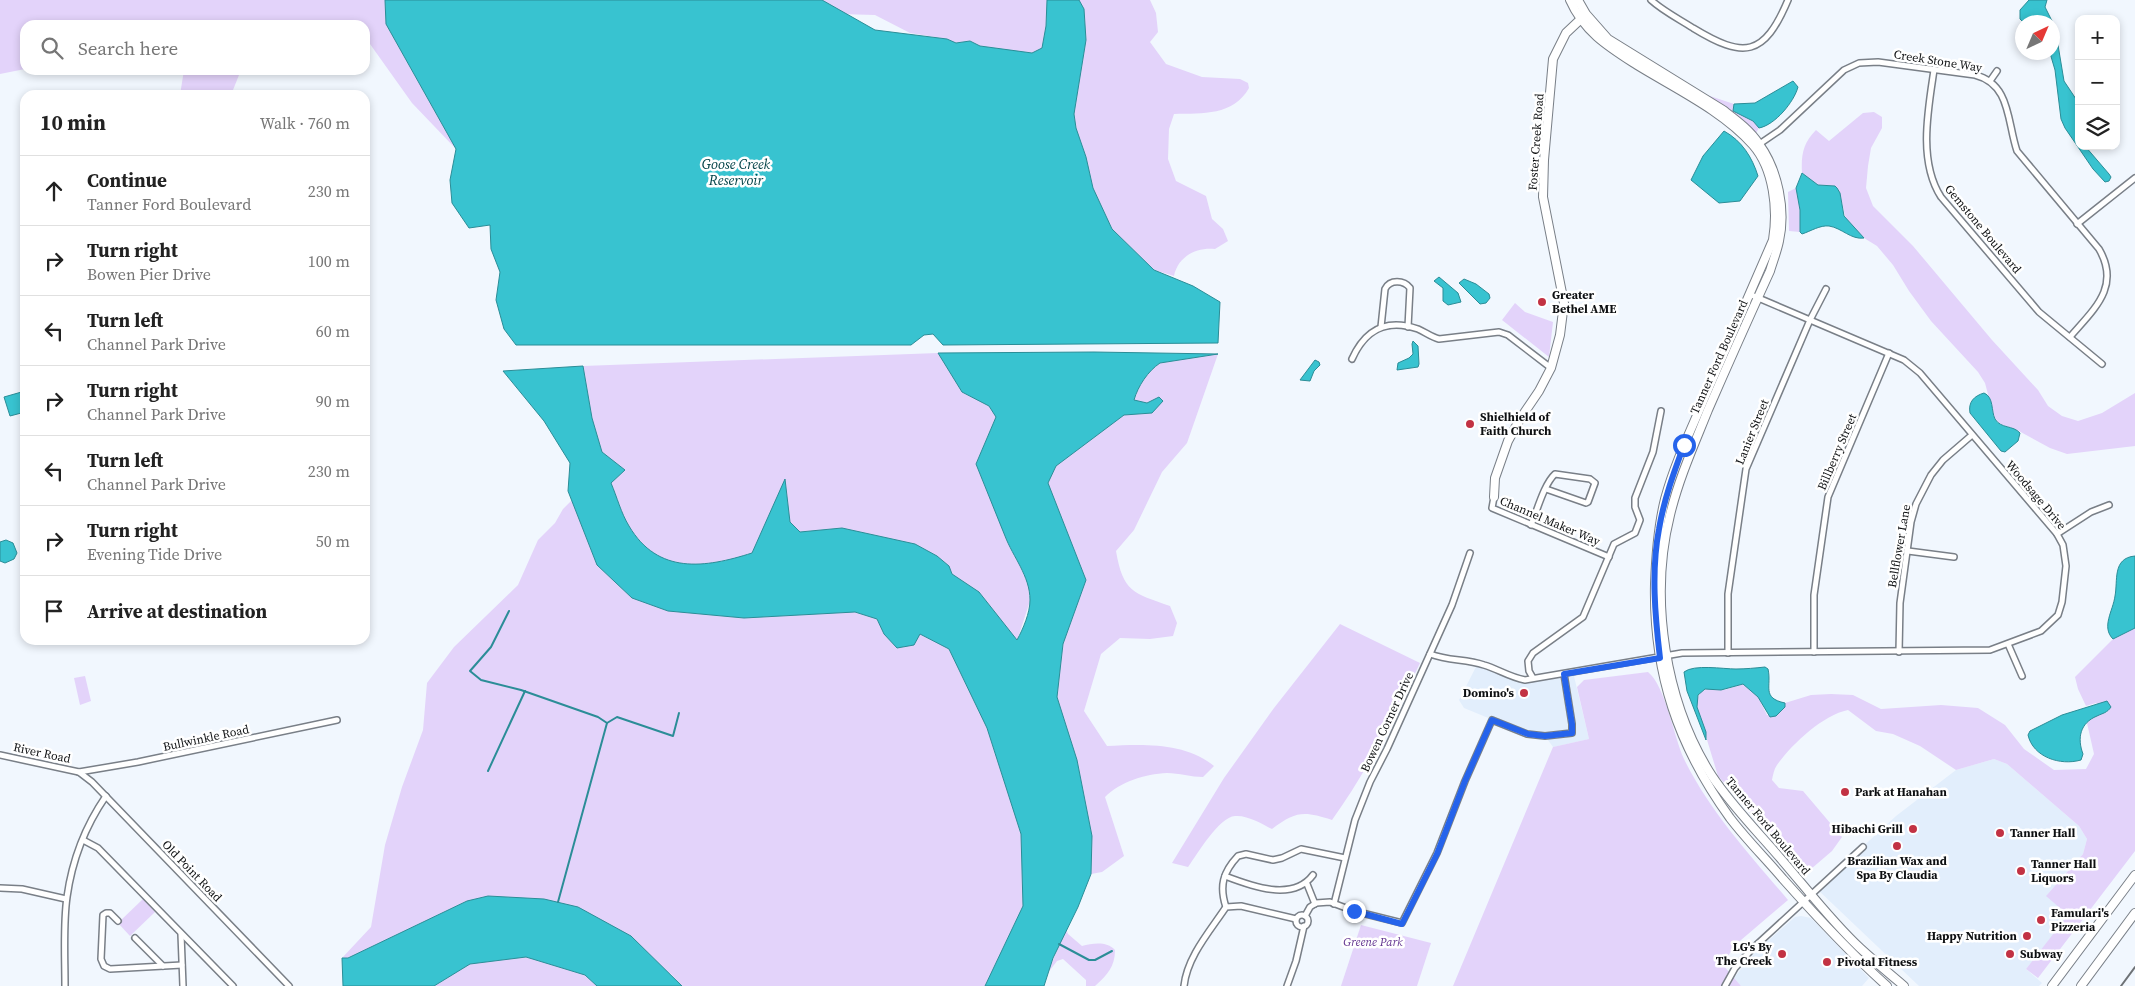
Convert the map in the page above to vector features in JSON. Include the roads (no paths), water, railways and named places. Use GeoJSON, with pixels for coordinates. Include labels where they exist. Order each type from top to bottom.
{"type":"FeatureCollection","features":[{"type":"Feature","properties":{"kind":"street"},"geometry":{"type":"LineString","coordinates":[[1570,0],[1583,17]]}},
{"type":"Feature","properties":{"kind":"street"},"geometry":{"type":"LineString","coordinates":[[1578,0],[1583,17]]}},
{"type":"Feature","properties":{"kind":"street"},"geometry":{"type":"LineString","coordinates":[[1651,0],[1718,43],[1739,48],[1761,43],[1771,34],[1788,0]]}},
{"type":"Feature","properties":{"kind":"street","name":"Tanner Ford Boulevard"},"geometry":{"type":"LineString","coordinates":[[1583,17],[1608,38],[1738,122],[1757,146],[1774,174],[1780,196],[1781,214],[1779,241],[1770,271],[1683,470],[1669,517],[1661,592],[1666,691],[1677,725],[1692,758],[1732,820],[1803,902],[1859,961],[1886,986]]}},
{"type":"Feature","properties":{"kind":"street","name":"Foster Creek Road"},"geometry":{"type":"LineString","coordinates":[[1494,497],[1495,478],[1508,441],[1551,368],[1560,335],[1564,303],[1543,198],[1544,160],[1553,58],[1566,33],[1583,17]]}},
{"type":"Feature","properties":{"kind":"street","name":"Creek Stone Way"},"geometry":{"type":"LineString","coordinates":[[1757,146],[1780,130],[1836,77],[1851,67],[1869,62],[1878,62],[1975,75],[1990,81],[1997,87],[2005,100],[2017,151],[2104,257],[2107,270],[2107,284],[2099,303],[2070,338]]}},
{"type":"Feature","properties":{"kind":"street","name":"Gemstone Boulevard"},"geometry":{"type":"LineString","coordinates":[[1934,70],[1926,123],[1926,136],[1934,186],[1941,197],[2039,312],[2102,364]]}},
{"type":"Feature","properties":{"kind":"street"},"geometry":{"type":"LineString","coordinates":[[1990,81],[1997,72]]}},
{"type":"Feature","properties":{"kind":"street","name":"Tanner Ford Boulevard"},"geometry":{"type":"LineString","coordinates":[[1757,146],[1771,182],[1775,212],[1773,240],[1684,445],[1665,501],[1658,530],[1654,612],[1663,657],[1682,712],[1712,776],[1736,808],[1860,948],[1904,986]]}},
{"type":"Feature","properties":{"kind":"street"},"geometry":{"type":"LineString","coordinates":[[2077,224],[2135,178]]}},
{"type":"Feature","properties":{"kind":"street"},"geometry":{"type":"LineString","coordinates":[[1381,327],[1385,289],[1395,282],[1404,283],[1410,288],[1408,326]]}},
{"type":"Feature","properties":{"kind":"street","name":"Lanier Street"},"geometry":{"type":"LineString","coordinates":[[1728,653],[1728,594],[1746,469],[1810,320],[1826,289]]}},
{"type":"Feature","properties":{"kind":"street","name":"Woodsage Drive"},"geometry":{"type":"LineString","coordinates":[[1430,654],[1447,660],[1468,661],[1486,665],[1512,678],[1524,680],[1682,653],[1990,650],[2041,631],[2058,614],[2062,602],[2066,566],[2063,545],[2057,534],[1920,373],[1904,360],[1889,353],[1750,294]]}},
{"type":"Feature","properties":{"kind":"street"},"geometry":{"type":"LineString","coordinates":[[1352,359],[1357,347],[1367,334],[1381,327],[1397,325],[1408,326],[1439,339],[1499,332],[1508,334],[1551,368]]}},
{"type":"Feature","properties":{"kind":"street","name":"Billberry Street"},"geometry":{"type":"LineString","coordinates":[[1814,652],[1814,595],[1828,497],[1889,353]]}},
{"type":"Feature","properties":{"kind":"street"},"geometry":{"type":"LineString","coordinates":[[1533,678],[1529,671],[1528,661],[1534,653],[1583,618],[1614,544],[1635,533],[1638,527],[1640,520],[1635,507],[1635,498],[1653,452],[1661,411]]}},
{"type":"Feature","properties":{"kind":"street","name":"Bellflower Lane"},"geometry":{"type":"LineString","coordinates":[[1899,652],[1900,603],[1911,522],[1916,504],[1931,474],[1943,460],[1972,434]]}},
{"type":"Feature","properties":{"kind":"street"},"geometry":{"type":"LineString","coordinates":[[1531,524],[1546,489],[1554,474],[1590,479],[1595,483],[1586,503],[1546,489]]}},
{"type":"Feature","properties":{"kind":"street","name":"Channel Maker Way"},"geometry":{"type":"LineString","coordinates":[[1494,497],[1490,510],[1531,524],[1609,557]]}},
{"type":"Feature","properties":{"kind":"street"},"geometry":{"type":"LineString","coordinates":[[2057,534],[2073,523],[2109,505]]}},
{"type":"Feature","properties":{"kind":"street"},"geometry":{"type":"LineString","coordinates":[[1908,551],[1954,557]]}},
{"type":"Feature","properties":{"kind":"street","name":"Bowen Corner Drive"},"geometry":{"type":"LineString","coordinates":[[1334,904],[1351,829],[1370,782],[1387,749],[1452,605],[1470,553]]}},
{"type":"Feature","properties":{"kind":"street"},"geometry":{"type":"LineString","coordinates":[[2008,644],[2022,676]]}},
{"type":"Feature","properties":{"kind":"street"},"geometry":{"type":"LineString","coordinates":[[1305,916],[1315,904],[1322,902],[1402,924],[1437,854],[1465,781],[1492,720],[1528,734],[1545,736],[1572,733],[1564,674]]}},
{"type":"Feature","properties":{"kind":"street","name":"Bullwinkle Road"},"geometry":{"type":"LineString","coordinates":[[79,772],[138,762],[336,720]]}},
{"type":"Feature","properties":{"kind":"street","name":"River Road"},"geometry":{"type":"LineString","coordinates":[[0,755],[79,772]]}},
{"type":"Feature","properties":{"kind":"street","name":"Old Point Road"},"geometry":{"type":"LineString","coordinates":[[79,772],[106,796],[289,986]]}},
{"type":"Feature","properties":{"kind":"street"},"geometry":{"type":"LineString","coordinates":[[65,986],[66,899],[72,868],[91,820],[106,796]]}},
{"type":"Feature","properties":{"kind":"street"},"geometry":{"type":"LineString","coordinates":[[83,840],[98,848],[233,986]]}},
{"type":"Feature","properties":{"kind":"street"},"geometry":{"type":"LineString","coordinates":[[1725,986],[1735,968],[1752,949],[1863,847]]}},
{"type":"Feature","properties":{"kind":"street"},"geometry":{"type":"LineString","coordinates":[[1226,906],[1221,889],[1225,876],[1238,856],[1246,854],[1273,860],[1301,849],[1345,858]]}},
{"type":"Feature","properties":{"kind":"street"},"geometry":{"type":"LineString","coordinates":[[1225,876],[1262,889],[1284,890],[1307,884],[1313,875]]}},
{"type":"Feature","properties":{"kind":"street"},"geometry":{"type":"LineString","coordinates":[[2052,986],[2135,875]]}},
{"type":"Feature","properties":{"kind":"street"},"geometry":{"type":"LineString","coordinates":[[1307,884],[1315,904]]}},
{"type":"Feature","properties":{"kind":"street"},"geometry":{"type":"LineString","coordinates":[[0,888],[22,889],[66,899]]}},
{"type":"Feature","properties":{"kind":"street"},"geometry":{"type":"LineString","coordinates":[[1226,906],[1241,906],[1296,919]]}},
{"type":"Feature","properties":{"kind":"street"},"geometry":{"type":"LineString","coordinates":[[1184,986],[1192,957],[1226,906]]}},
{"type":"Feature","properties":{"kind":"street"},"geometry":{"type":"LineString","coordinates":[[118,921],[110,913],[103,915],[101,956],[104,966],[110,969],[182,965]]}},
{"type":"Feature","properties":{"kind":"street"},"geometry":{"type":"LineString","coordinates":[[2081,986],[2135,913]]}},
{"type":"Feature","properties":{"kind":"street"},"geometry":{"type":"LineString","coordinates":[[1296,919],[1300,915],[1305,916]]}},
{"type":"Feature","properties":{"kind":"street"},"geometry":{"type":"LineString","coordinates":[[1288,986],[1304,926],[1308,922],[1305,916]]}},
{"type":"Feature","properties":{"kind":"street"},"geometry":{"type":"LineString","coordinates":[[1296,919],[1298,926],[1304,926]]}},
{"type":"Feature","properties":{"kind":"street"},"geometry":{"type":"LineString","coordinates":[[181,934],[183,986]]}},
{"type":"Feature","properties":{"kind":"street"},"geometry":{"type":"LineString","coordinates":[[135,938],[163,966]]}},
{"type":"Feature","properties":{"kind":"water","name":"Goose Creek Reservoir"},"geometry":{"type":"Polygon","coordinates":[[[385,0],[822,0],[875,30],[947,39],[956,43],[970,41],[980,46],[1032,53],[1042,48],[1046,26],[1047,0],[1079,0],[1084,9],[1086,40],[1074,114],[1076,128],[1086,157],[1093,188],[1112,229],[1154,270],[1193,286],[1220,302],[1218,343],[943,345],[933,334],[924,335],[911,345],[516,345],[504,329],[496,300],[500,272],[491,249],[490,225],[469,228],[452,203],[450,180],[456,149],[386,24],[385,0]]]}},
{"type":"Feature","properties":{"kind":"water"},"geometry":{"type":"Polygon","coordinates":[[[2029,0],[2047,0],[2045,7],[2049,15],[2020,15],[2020,10],[2029,0]]]}},
{"type":"Feature","properties":{"kind":"water"},"geometry":{"type":"Polygon","coordinates":[[[2060,57],[2064,81],[2075,98],[2075,143],[2061,119],[2052,60],[2060,60],[2060,57]]]}},
{"type":"Feature","properties":{"kind":"water"},"geometry":{"type":"Polygon","coordinates":[[[1793,81],[1798,87],[1788,106],[1777,118],[1765,126],[1759,128],[1753,121],[1733,111],[1734,104],[1755,103],[1793,81]]]}},
{"type":"Feature","properties":{"kind":"water"},"geometry":{"type":"Polygon","coordinates":[[[1724,131],[1745,150],[1753,162],[1758,176],[1740,201],[1719,203],[1691,180],[1703,156],[1724,131]]]}},
{"type":"Feature","properties":{"kind":"water"},"geometry":{"type":"Polygon","coordinates":[[[2080,150],[2088,150],[2111,177],[2109,181],[2105,182],[2080,150]]]}},
{"type":"Feature","properties":{"kind":"water"},"geometry":{"type":"Polygon","coordinates":[[[1802,173],[1818,185],[1835,186],[1837,188],[1840,193],[1844,216],[1864,238],[1851,236],[1829,226],[1819,227],[1802,234],[1800,232],[1800,210],[1796,188],[1802,173]]]}},
{"type":"Feature","properties":{"kind":"water"},"geometry":{"type":"Polygon","coordinates":[[[1439,277],[1458,293],[1461,302],[1448,305],[1443,301],[1443,288],[1434,281],[1439,277]]]}},
{"type":"Feature","properties":{"kind":"water"},"geometry":{"type":"Polygon","coordinates":[[[1464,279],[1476,284],[1489,294],[1490,298],[1486,303],[1480,304],[1459,283],[1464,279]]]}},
{"type":"Feature","properties":{"kind":"water"},"geometry":{"type":"Polygon","coordinates":[[[1413,341],[1418,346],[1418,367],[1397,370],[1398,363],[1413,354],[1413,341]]]}},
{"type":"Feature","properties":{"kind":"water"},"geometry":{"type":"Polygon","coordinates":[[[1094,352],[1218,354],[1160,363],[1156,366],[1144,379],[1134,400],[1147,403],[1159,397],[1163,401],[1152,413],[1124,415],[1056,466],[1048,483],[1086,580],[1063,644],[1057,697],[1077,760],[1092,836],[1091,874],[1078,907],[1053,958],[1044,986],[985,986],[1023,906],[1021,834],[987,728],[949,649],[920,634],[914,645],[897,648],[884,634],[877,619],[855,612],[744,618],[668,611],[632,598],[597,565],[568,491],[570,463],[544,421],[503,371],[583,366],[592,418],[602,452],[625,470],[611,483],[619,505],[629,526],[641,542],[654,553],[668,560],[684,564],[700,564],[717,562],[752,553],[785,479],[790,522],[800,532],[842,528],[915,544],[937,556],[949,566],[952,574],[979,592],[1017,640],[1029,610],[1029,591],[1024,575],[1008,544],[976,464],[996,417],[989,406],[962,392],[938,353],[1094,352]]]}},
{"type":"Feature","properties":{"kind":"water"},"geometry":{"type":"Polygon","coordinates":[[[1315,360],[1320,365],[1314,371],[1310,381],[1300,380],[1315,360]]]}},
{"type":"Feature","properties":{"kind":"water"},"geometry":{"type":"Polygon","coordinates":[[[20,392],[20,413],[10,416],[4,397],[20,392]]]}},
{"type":"Feature","properties":{"kind":"water"},"geometry":{"type":"Polygon","coordinates":[[[1984,393],[1992,404],[1995,419],[2000,424],[2020,433],[2018,441],[2005,452],[2001,451],[1970,413],[1970,406],[1973,400],[1984,393]]]}},
{"type":"Feature","properties":{"kind":"water"},"geometry":{"type":"Polygon","coordinates":[[[6,540],[13,543],[17,553],[14,559],[5,563],[0,561],[0,542],[6,540]]]}},
{"type":"Feature","properties":{"kind":"water"},"geometry":{"type":"Polygon","coordinates":[[[2135,556],[2135,628],[2113,639],[2108,629],[2108,624],[2114,602],[2119,566],[2123,561],[2135,556]]]}},
{"type":"Feature","properties":{"kind":"water"},"geometry":{"type":"Polygon","coordinates":[[[1765,667],[1768,669],[1770,695],[1778,701],[1785,703],[1785,707],[1776,716],[1770,717],[1758,697],[1743,684],[1721,690],[1705,689],[1698,695],[1697,707],[1706,732],[1706,740],[1687,691],[1684,672],[1695,668],[1736,669],[1765,667]]]}},
{"type":"Feature","properties":{"kind":"water"},"geometry":{"type":"Polygon","coordinates":[[[2107,701],[2111,707],[2105,713],[2091,719],[2081,732],[2080,742],[2083,754],[2081,760],[2073,762],[2056,761],[2041,754],[2031,743],[2028,735],[2030,731],[2062,715],[2107,701]]]}},
{"type":"Feature","properties":{"kind":"water"},"geometry":{"type":"Polygon","coordinates":[[[488,896],[544,899],[578,907],[631,936],[682,986],[597,986],[585,975],[526,957],[470,964],[434,986],[343,986],[342,958],[348,958],[467,901],[488,896]]]}},
{"type":"Feature","properties":{"kind":"waterway"},"geometry":{"type":"LineString","coordinates":[[509,611],[491,647],[470,671],[481,680],[521,690],[598,717],[607,723],[558,902]]}},
{"type":"Feature","properties":{"kind":"waterway"},"geometry":{"type":"LineString","coordinates":[[488,771],[525,691]]}},
{"type":"Feature","properties":{"kind":"waterway"},"geometry":{"type":"LineString","coordinates":[[607,723],[617,717],[673,736],[679,713]]}},
{"type":"Feature","properties":{"kind":"waterway"},"geometry":{"type":"LineString","coordinates":[[1059,944],[1089,960],[1095,960],[1112,951]]}},
{"type":"Feature","properties":{"kind":"railway"},"geometry":{"type":"LineString","coordinates":[[2121,986],[2135,967]]}},
{"type":"Feature","properties":{"kind":"place","name":"Greater Bethel AME"},"geometry":{"type":"Point","coordinates":[1542,302]}},
{"type":"Feature","properties":{"kind":"place","name":"Shielhield of Faith Church"},"geometry":{"type":"Point","coordinates":[1470,424]}},
{"type":"Feature","properties":{"kind":"place","name":"Domino's"},"geometry":{"type":"Point","coordinates":[1524,693]}},
{"type":"Feature","properties":{"kind":"place","name":"Park at Hanahan"},"geometry":{"type":"Point","coordinates":[1845,792]}},
{"type":"Feature","properties":{"kind":"place","name":"Hibachi Grill"},"geometry":{"type":"Point","coordinates":[1913,829]}},
{"type":"Feature","properties":{"kind":"place","name":"Tanner Hall"},"geometry":{"type":"Point","coordinates":[2000,833]}},
{"type":"Feature","properties":{"kind":"place","name":"Brazilian Wax and Spa By Claudia"},"geometry":{"type":"Point","coordinates":[1897,846]}},
{"type":"Feature","properties":{"kind":"place","name":"Tanner Hall Liquors"},"geometry":{"type":"Point","coordinates":[2021,871]}},
{"type":"Feature","properties":{"kind":"place","name":"Famulari's Pizzeria"},"geometry":{"type":"Point","coordinates":[2041,920]}},
{"type":"Feature","properties":{"kind":"place","name":"Happy Nutrition"},"geometry":{"type":"Point","coordinates":[2027,936]}},
{"type":"Feature","properties":{"kind":"place","name":"LG's By The Creek"},"geometry":{"type":"Point","coordinates":[1782,954]}},
{"type":"Feature","properties":{"kind":"place","name":"Subway"},"geometry":{"type":"Point","coordinates":[2010,954]}},
{"type":"Feature","properties":{"kind":"place","name":"Pivotal Fitness"},"geometry":{"type":"Point","coordinates":[1827,962]}},
{"type":"Feature","properties":{"kind":"park label","name":"Greene Park"},"geometry":{"type":"Point","coordinates":[1373,942]}}]}
